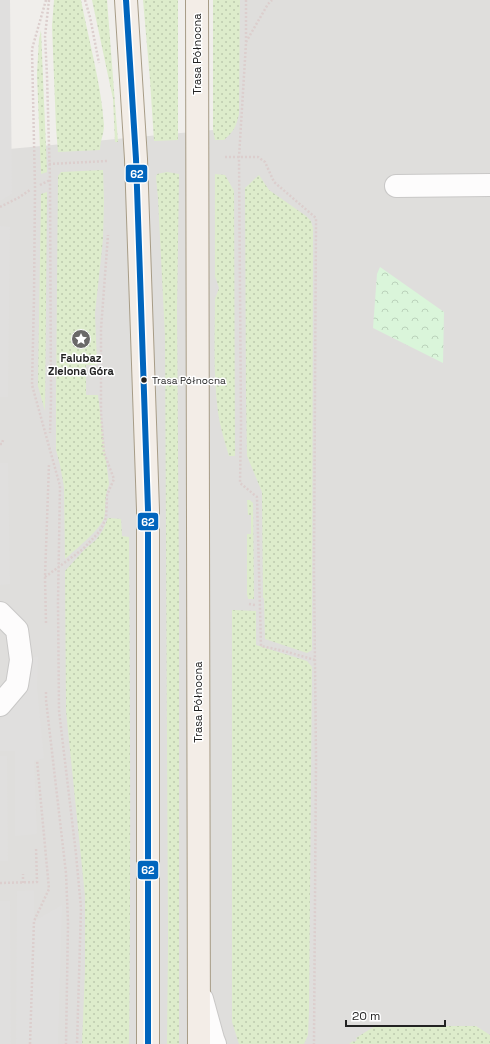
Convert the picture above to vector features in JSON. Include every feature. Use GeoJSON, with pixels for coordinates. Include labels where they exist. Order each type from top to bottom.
{"type":"FeatureCollection","features":[{"type":"Feature","properties":{"kind":"main road"},"geometry":{"type":"LineString","coordinates":[[126,0],[136,159],[148,510],[148,1044]]}},
{"type":"Feature","properties":{"kind":"main road","name":"Trasa Północna"},"geometry":{"type":"LineString","coordinates":[[196,0],[198,1044]]}},
{"type":"Feature","properties":{"kind":"street"},"geometry":{"type":"LineString","coordinates":[[396,186],[490,185]]}},
{"type":"Feature","properties":{"kind":"street"},"geometry":{"type":"LineString","coordinates":[[0,613],[17,630],[21,660],[17,685],[0,705]]}},
{"type":"Feature","properties":{"kind":"street"},"geometry":{"type":"LineString","coordinates":[[199,989],[215,1044]]}},
{"type":"Feature","properties":{"kind":"path"},"geometry":{"type":"LineString","coordinates":[[46,0],[32,49],[35,188],[32,385],[60,486],[59,711],[81,908],[76,1044]]}},
{"type":"Feature","properties":{"kind":"path"},"geometry":{"type":"LineString","coordinates":[[49,0],[45,36],[50,180],[50,433]]}},
{"type":"Feature","properties":{"kind":"path"},"geometry":{"type":"LineString","coordinates":[[246,0],[246,43],[239,157],[241,401],[240,483],[257,497],[261,646],[315,660]]}},
{"type":"Feature","properties":{"kind":"path"},"geometry":{"type":"LineString","coordinates":[[246,43],[268,4],[272,0]]}},
{"type":"Feature","properties":{"kind":"path"},"geometry":{"type":"LineString","coordinates":[[239,157],[258,157],[266,162],[274,182],[316,218],[314,561],[316,760],[314,1044]]}},
{"type":"Feature","properties":{"kind":"path"},"geometry":{"type":"LineString","coordinates":[[49,164],[101,161]]}},
{"type":"Feature","properties":{"kind":"path"},"geometry":{"type":"LineString","coordinates":[[40,185],[50,180]]}},
{"type":"Feature","properties":{"kind":"path"},"geometry":{"type":"LineString","coordinates":[[0,207],[30,190]]}},
{"type":"Feature","properties":{"kind":"path"},"geometry":{"type":"LineString","coordinates":[[45,577],[83,549],[100,531],[106,518],[107,495],[114,479],[104,453],[101,414],[100,329],[108,235]]}},
{"type":"Feature","properties":{"kind":"path"},"geometry":{"type":"LineString","coordinates":[[0,444],[2,444],[3,440]]}},
{"type":"Feature","properties":{"kind":"path"},"geometry":{"type":"LineString","coordinates":[[46,630],[45,577],[49,464]]}},
{"type":"Feature","properties":{"kind":"path"},"geometry":{"type":"LineString","coordinates":[[249,604],[255,605]]}},
{"type":"Feature","properties":{"kind":"path"},"geometry":{"type":"LineString","coordinates":[[46,692],[66,873],[68,923],[66,1044]]}},
{"type":"Feature","properties":{"kind":"path"},"geometry":{"type":"LineString","coordinates":[[30,1044],[34,921],[49,889],[37,760]]}},
{"type":"Feature","properties":{"kind":"path"},"geometry":{"type":"LineString","coordinates":[[0,883],[37,882],[36,847]]}},
{"type":"Feature","properties":{"kind":"path"},"geometry":{"type":"LineString","coordinates":[[23,874],[23,883]]}},
{"type":"Feature","properties":{"kind":"shaded area"},"geometry":{"type":"Polygon","coordinates":[[[0,0],[10,0],[12,194],[0,201],[0,0]]]}},
{"type":"Feature","properties":{"kind":"shaded area"},"geometry":{"type":"Polygon","coordinates":[[[213,0],[490,0],[490,1044],[0,1044],[0,165],[9,149],[213,130],[213,0]]]}},
{"type":"Feature","properties":{"kind":"shaded area"},"geometry":{"type":"Polygon","coordinates":[[[0,226],[10,227],[8,397],[0,397],[0,226]]]}},
{"type":"Feature","properties":{"kind":"shaded area"},"geometry":{"type":"Polygon","coordinates":[[[0,463],[8,463],[10,584],[0,585],[0,463]]]}},
{"type":"Feature","properties":{"kind":"shaded area"},"geometry":{"type":"Polygon","coordinates":[[[38,656],[37,687],[44,758],[34,761],[37,834],[15,836],[15,751],[0,751],[0,720],[27,688],[29,658],[38,656]]]}},
{"type":"Feature","properties":{"kind":"shaded area"},"geometry":{"type":"Polygon","coordinates":[[[0,756],[7,756],[8,861],[0,861],[0,756]]]}},
{"type":"Feature","properties":{"kind":"shaded area"},"geometry":{"type":"Polygon","coordinates":[[[34,890],[34,921],[62,905],[58,1044],[16,1044],[17,891],[34,890]]]}},
{"type":"Feature","properties":{"kind":"shaded area"},"geometry":{"type":"Polygon","coordinates":[[[0,901],[10,901],[11,1044],[0,1044],[0,901]]]}},
{"type":"Feature","properties":{"kind":"green space"},"geometry":{"type":"Polygon","coordinates":[[[54,0],[81,0],[98,78],[102,109],[104,128],[100,150],[58,152],[52,26],[54,0]]]}},
{"type":"Feature","properties":{"kind":"green space"},"geometry":{"type":"Polygon","coordinates":[[[92,0],[107,0],[118,142],[115,142],[113,99],[92,0]]]}},
{"type":"Feature","properties":{"kind":"green space"},"geometry":{"type":"Polygon","coordinates":[[[143,0],[178,0],[178,140],[154,141],[143,0]]]}},
{"type":"Feature","properties":{"kind":"green space"},"geometry":{"type":"Polygon","coordinates":[[[213,0],[240,0],[239,114],[234,128],[224,140],[215,140],[213,130],[213,0]]]}},
{"type":"Feature","properties":{"kind":"green space"},"geometry":{"type":"Polygon","coordinates":[[[41,30],[47,172],[41,174],[37,74],[41,30]]]}},
{"type":"Feature","properties":{"kind":"green space"},"geometry":{"type":"Polygon","coordinates":[[[103,170],[103,239],[95,313],[97,365],[86,365],[86,395],[98,395],[109,484],[106,494],[104,518],[87,540],[65,559],[64,487],[56,450],[58,176],[61,172],[103,170]]]}},
{"type":"Feature","properties":{"kind":"green space"},"geometry":{"type":"Polygon","coordinates":[[[167,172],[179,174],[177,310],[179,589],[179,1044],[167,1044],[168,939],[165,336],[156,177],[157,174],[167,172]]]}},
{"type":"Feature","properties":{"kind":"green space"},"geometry":{"type":"Polygon","coordinates":[[[215,174],[225,175],[234,191],[235,456],[229,456],[220,423],[215,384],[215,299],[219,288],[215,276],[215,174]]]}},
{"type":"Feature","properties":{"kind":"green space"},"geometry":{"type":"Polygon","coordinates":[[[259,175],[269,190],[306,216],[311,221],[313,228],[312,650],[307,653],[265,639],[262,492],[247,456],[246,395],[245,188],[259,175]]]}},
{"type":"Feature","properties":{"kind":"green space"},"geometry":{"type":"Polygon","coordinates":[[[47,192],[45,411],[38,386],[41,194],[47,192]]]}},
{"type":"Feature","properties":{"kind":"green space"},"geometry":{"type":"Polygon","coordinates":[[[380,267],[444,312],[443,363],[373,328],[377,274],[380,267]]]}},
{"type":"Feature","properties":{"kind":"green space"},"geometry":{"type":"Polygon","coordinates":[[[247,500],[250,500],[253,503],[254,599],[248,599],[247,594],[247,534],[251,534],[251,515],[248,515],[247,500]]]}},
{"type":"Feature","properties":{"kind":"green space"},"geometry":{"type":"Polygon","coordinates":[[[108,518],[121,519],[122,536],[129,537],[129,1044],[82,1044],[85,971],[85,896],[66,711],[65,571],[85,549],[96,540],[103,530],[108,518]]]}},
{"type":"Feature","properties":{"kind":"green space"},"geometry":{"type":"Polygon","coordinates":[[[232,610],[256,611],[256,645],[307,661],[312,667],[309,1010],[308,1035],[304,1044],[239,1044],[232,1022],[232,610]]]}},
{"type":"Feature","properties":{"kind":"green space"},"geometry":{"type":"Polygon","coordinates":[[[375,1026],[476,1026],[490,1035],[490,1044],[349,1044],[357,1040],[356,1038],[375,1026]]]}},
{"type":"Feature","properties":{"kind":"transit line","name":"62"},"geometry":{"type":"LineString","coordinates":[[126,0],[136,159],[148,510],[148,1044]]}},
{"type":"Feature","properties":{"kind":"place","name":"Falubaz Zielona Góra"},"geometry":{"type":"Point","coordinates":[81,339]}},
{"type":"Feature","properties":{"kind":"place","name":"Trasa Północna"},"geometry":{"type":"Point","coordinates":[144,380]}}]}
